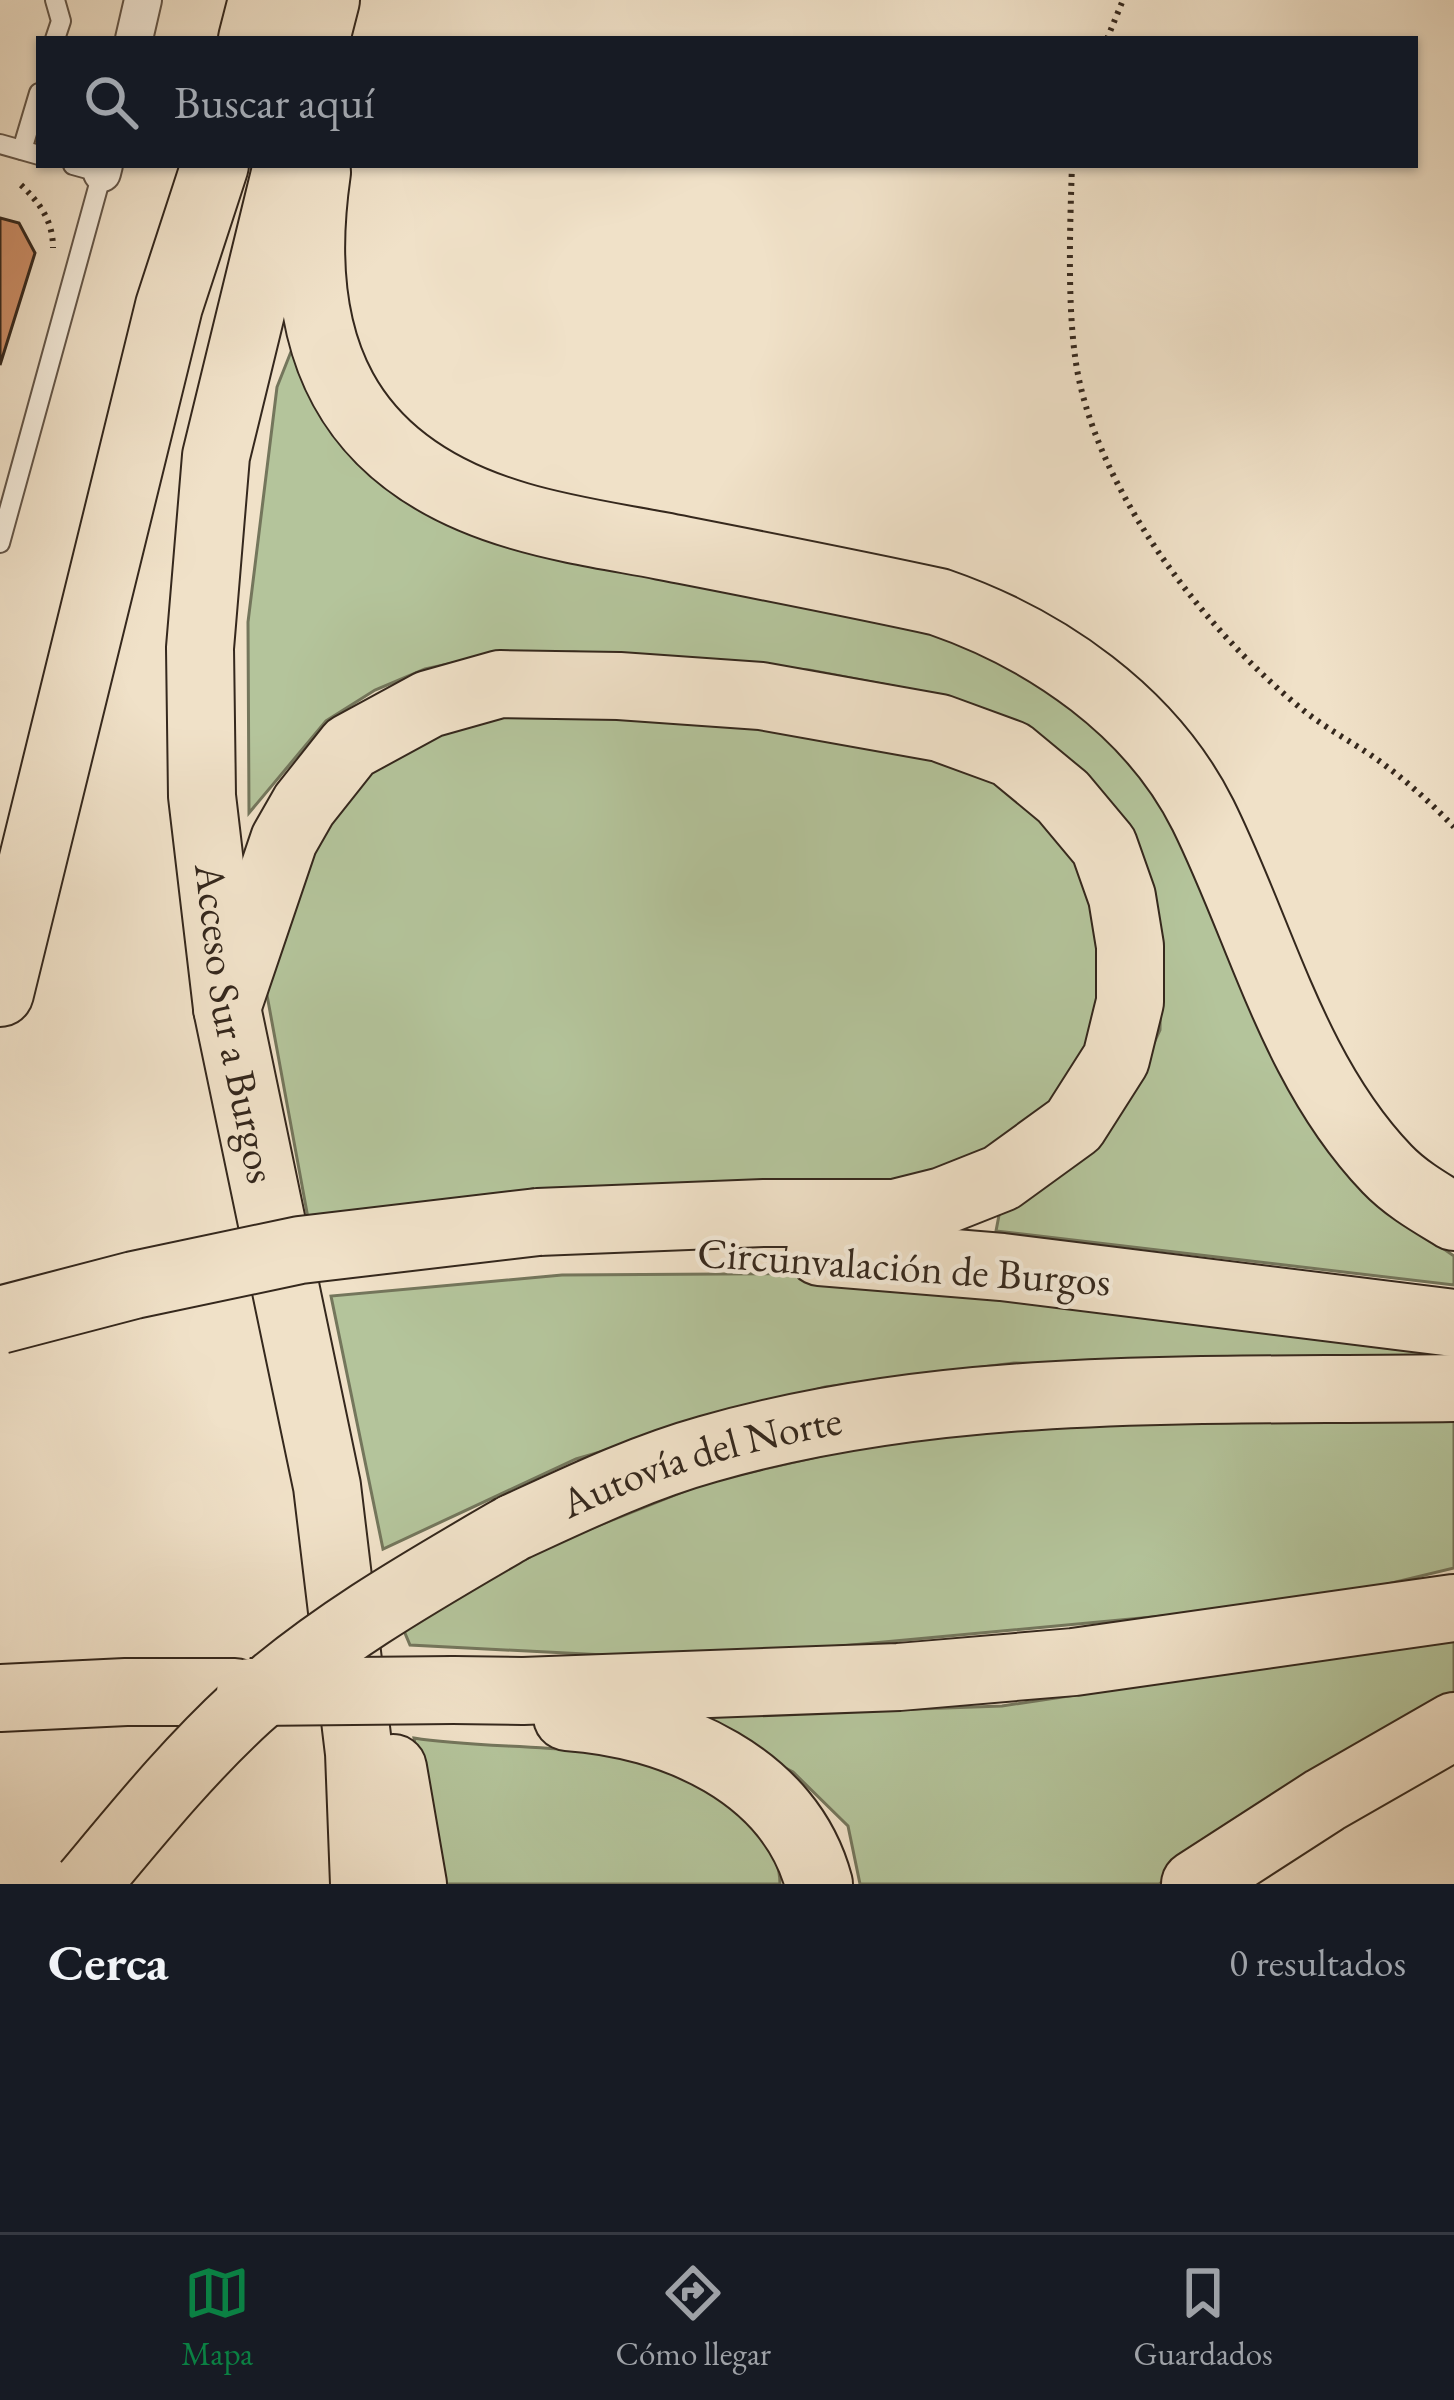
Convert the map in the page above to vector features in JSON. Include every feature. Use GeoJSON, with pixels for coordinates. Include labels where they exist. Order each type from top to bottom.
{"type":"FeatureCollection","features":[{"type":"Feature","properties":{"kind":"highway"},"geometry":{"type":"LineString","coordinates":[[229,36],[238,0]]}},
{"type":"Feature","properties":{"kind":"highway"},"geometry":{"type":"LineString","coordinates":[[253,36],[262,0]]}},
{"type":"Feature","properties":{"kind":"highway"},"geometry":{"type":"LineString","coordinates":[[317,36],[326,0]]}},
{"type":"Feature","properties":{"kind":"highway"},"geometry":{"type":"LineString","coordinates":[[0,993],[169,306],[198,168]]}},
{"type":"Feature","properties":{"kind":"highway"},"geometry":{"type":"LineString","coordinates":[[0,831],[124,409],[169,306],[214,168]]}},
{"type":"Feature","properties":{"kind":"highway","name":"Acceso Sur a Burgos"},"geometry":{"type":"LineString","coordinates":[[286,168],[216,456],[200,648],[202,796],[227,1008],[327,1486],[357,1733],[364,1884]]}},
{"type":"Feature","properties":{"kind":"highway"},"geometry":{"type":"LineString","coordinates":[[318,168],[311,214],[315,320],[328,366],[383,440],[449,488],[518,516],[939,602],[992,621],[1091,682],[1154,745],[1201,811],[1283,1006],[1349,1125],[1390,1173],[1454,1217]]}},
{"type":"Feature","properties":{"kind":"highway"},"geometry":{"type":"LineString","coordinates":[[0,1320],[134,1285],[301,1250],[535,1237],[764,1213],[896,1213],[943,1201],[1001,1178],[1074,1125],[1117,1059],[1130,1002],[1130,946],[1123,896],[1105,846],[1063,797],[1011,754],[940,728],[761,696],[500,684],[429,704],[350,747],[304,805],[284,840],[227,1008]]}},
{"type":"Feature","properties":{"kind":"highway","name":"Circunvalación de Burgos"},"geometry":{"type":"LineString","coordinates":[[0,1345],[122,1311],[535,1237],[870,1254],[1454,1323]]}},
{"type":"Feature","properties":{"kind":"highway","name":"Autovía del Norte"},"geometry":{"type":"LineString","coordinates":[[87,1884],[191,1762],[249,1705],[359,1618],[513,1528],[615,1482],[707,1449],[944,1401],[1033,1394],[1454,1388]]}},
{"type":"Feature","properties":{"kind":"highway"},"geometry":{"type":"LineString","coordinates":[[327,1486],[356,1550],[413,1884]]}},
{"type":"Feature","properties":{"kind":"highway"},"geometry":{"type":"LineString","coordinates":[[522,1702],[1074,1662],[1454,1608]]}},
{"type":"Feature","properties":{"kind":"highway"},"geometry":{"type":"LineString","coordinates":[[0,1698],[126,1692],[453,1690],[522,1702],[651,1732],[695,1747],[745,1774],[782,1814],[814,1864],[819,1884]]}},
{"type":"Feature","properties":{"kind":"highway"},"geometry":{"type":"LineString","coordinates":[[1195,1884],[1325,1800],[1454,1726]]}},
{"type":"Feature","properties":{"kind":"street"},"geometry":{"type":"LineString","coordinates":[[135,36],[143,0]]}},
{"type":"Feature","properties":{"kind":"lane"},"geometry":{"type":"LineString","coordinates":[[55,0],[61,22],[57,36]]}},
{"type":"Feature","properties":{"kind":"lane"},"geometry":{"type":"LineString","coordinates":[[0,144],[32,152],[36,118]]}},
{"type":"Feature","properties":{"kind":"lane"},"geometry":{"type":"LineString","coordinates":[[0,543],[93,168]]}},
{"type":"Feature","properties":{"kind":"path"},"geometry":{"type":"LineString","coordinates":[[1108,36],[1123,0]]}},
{"type":"Feature","properties":{"kind":"path"},"geometry":{"type":"LineString","coordinates":[[1072,168],[1072,294],[1079,382],[1130,509],[1168,566],[1233,644],[1301,709],[1387,766],[1454,827]]}},
{"type":"Feature","properties":{"kind":"path"},"geometry":{"type":"LineString","coordinates":[[21,185],[49,220],[53,254]]}},
{"type":"Feature","properties":{"kind":"green space"},"geometry":{"type":"Polygon","coordinates":[[[296,339],[341,425],[881,602],[1100,704],[1186,831],[1386,1209],[1454,1256],[1454,1285],[996,1231],[1001,1205],[1128,1099],[1160,1030],[1161,966],[946,696],[809,670],[574,652],[481,657],[425,669],[375,690],[326,721],[249,813],[248,622],[277,387],[296,339]]]}},
{"type":"Feature","properties":{"kind":"green space"},"geometry":{"type":"Polygon","coordinates":[[[519,710],[829,731],[928,756],[1006,783],[1069,840],[1096,914],[1106,1008],[1051,1116],[956,1176],[308,1218],[262,968],[294,880],[351,785],[433,734],[519,710]]]}},
{"type":"Feature","properties":{"kind":"green space"},"geometry":{"type":"Polygon","coordinates":[[[903,1273],[1454,1347],[1454,1359],[1165,1366],[1014,1363],[825,1387],[576,1459],[383,1549],[331,1296],[562,1275],[903,1273]]]}},
{"type":"Feature","properties":{"kind":"green space"},"geometry":{"type":"Polygon","coordinates":[[[1454,1407],[1454,1568],[1313,1602],[787,1651],[624,1656],[410,1645],[399,1619],[530,1553],[707,1482],[913,1435],[1454,1407]]]}},
{"type":"Feature","properties":{"kind":"green space"},"geometry":{"type":"Polygon","coordinates":[[[1454,1638],[1454,1702],[1345,1758],[1159,1884],[860,1884],[848,1826],[793,1772],[689,1717],[1002,1706],[1454,1638]]]}},
{"type":"Feature","properties":{"kind":"green space"},"geometry":{"type":"Polygon","coordinates":[[[414,1738],[602,1753],[692,1777],[730,1800],[760,1834],[777,1863],[780,1884],[441,1884],[414,1738]]]}},
{"type":"Feature","properties":{"kind":"building"},"geometry":{"type":"Polygon","coordinates":[[[0,218],[19,223],[35,253],[0,365],[0,218]]]}}]}
